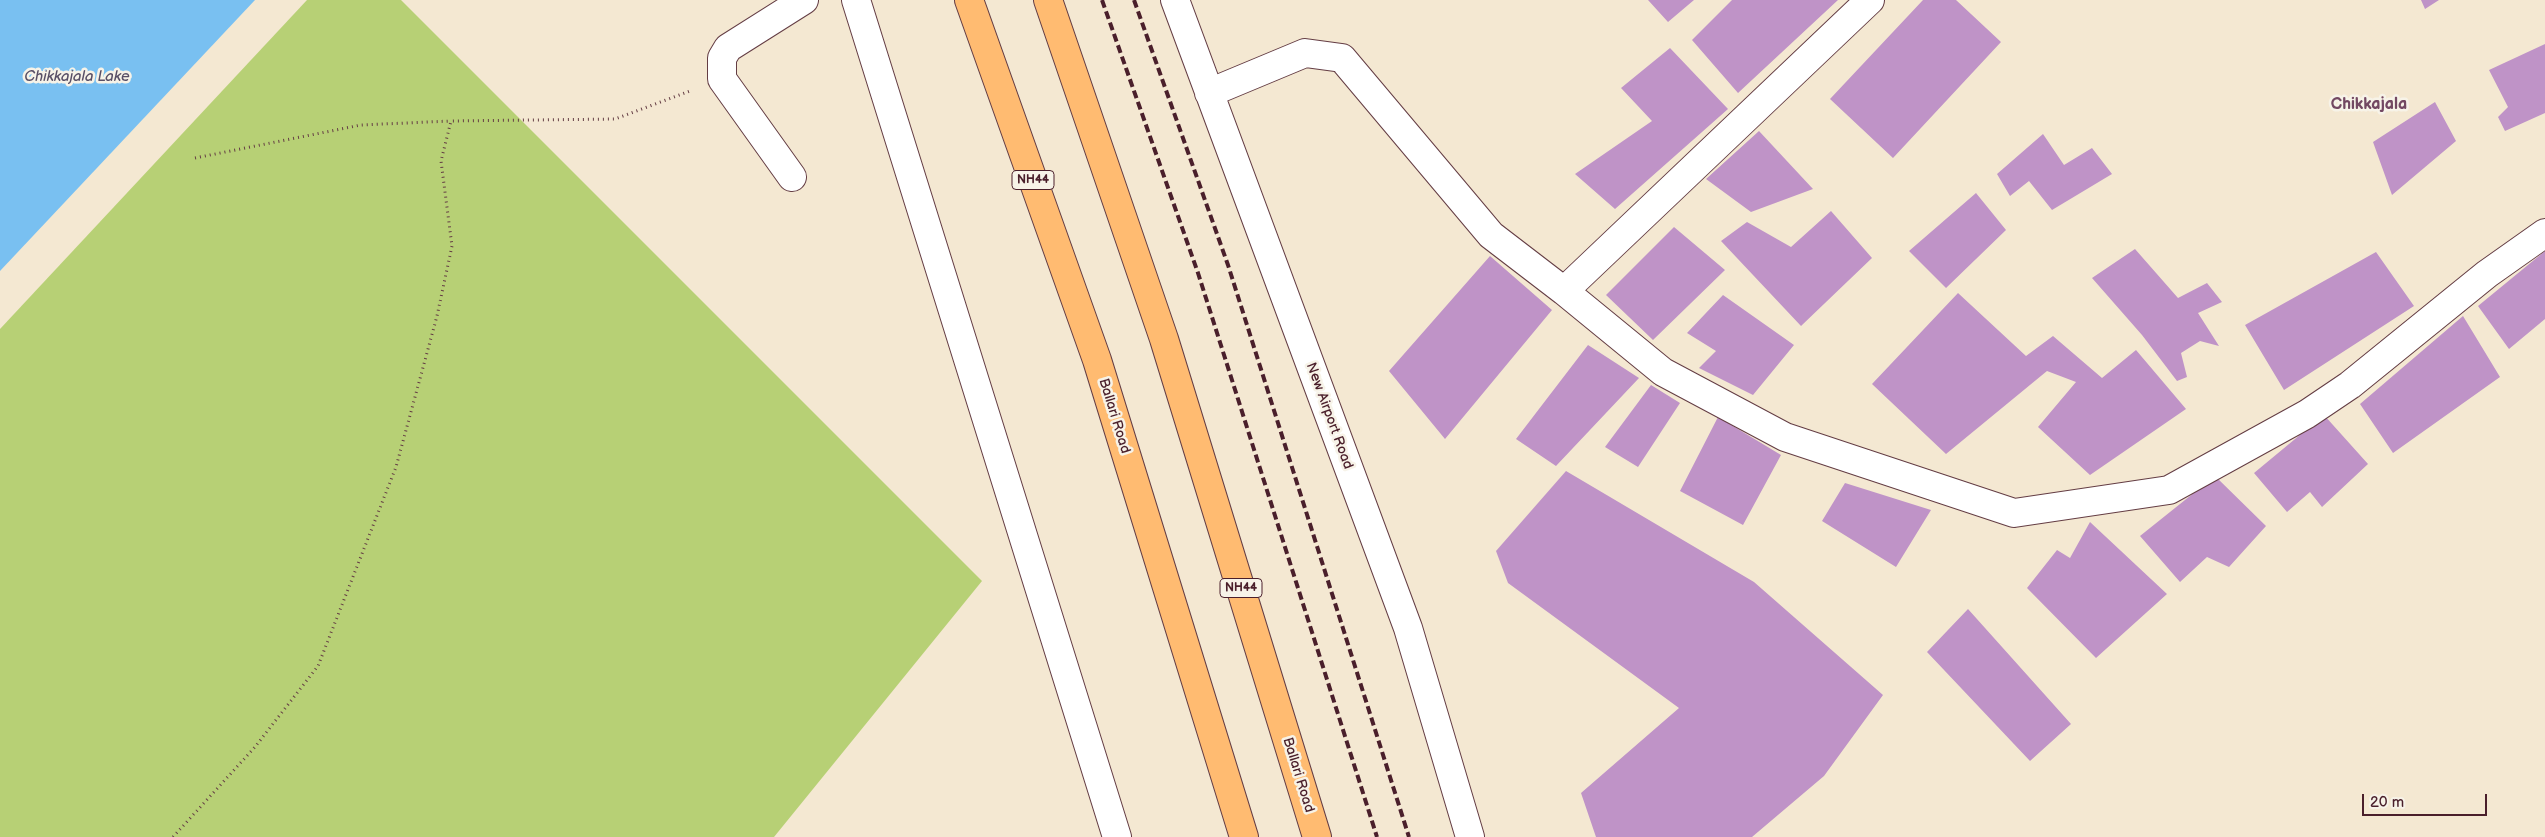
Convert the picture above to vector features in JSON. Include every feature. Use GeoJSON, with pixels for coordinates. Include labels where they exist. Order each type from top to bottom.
{"type":"FeatureCollection","features":[{"type":"Feature","properties":{"kind":"highway","name":"Ballari Road"},"geometry":{"type":"LineString","coordinates":[[969,0],[1097,360],[1244,837]]}},
{"type":"Feature","properties":{"kind":"highway","name":"Ballari Road"},"geometry":{"type":"LineString","coordinates":[[1048,0],[1164,339],[1317,837]]}},
{"type":"Feature","properties":{"kind":"street"},"geometry":{"type":"LineString","coordinates":[[792,177],[722,79],[722,58],[728,48],[804,0]]}},
{"type":"Feature","properties":{"kind":"street"},"geometry":{"type":"LineString","coordinates":[[856,0],[1117,837]]}},
{"type":"Feature","properties":{"kind":"street","name":"New Airport Road"},"geometry":{"type":"LineString","coordinates":[[1175,0],[1408,628],[1470,837]]}},
{"type":"Feature","properties":{"kind":"street"},"geometry":{"type":"LineString","coordinates":[[1564,292],[1870,0]]}},
{"type":"Feature","properties":{"kind":"street"},"geometry":{"type":"LineString","coordinates":[[1209,93],[1305,52],[1342,58],[1492,235],[1663,372],[1785,437],[2014,513],[2168,490],[2308,414],[2350,385],[2487,274],[2545,233]]}},
{"type":"Feature","properties":{"kind":"path"},"geometry":{"type":"LineString","coordinates":[[195,158],[361,125],[451,121],[615,119],[722,79]]}},
{"type":"Feature","properties":{"kind":"path"},"geometry":{"type":"LineString","coordinates":[[173,837],[255,747],[318,666],[396,467],[437,316],[452,246],[441,162],[451,121]]}},
{"type":"Feature","properties":{"kind":"green space"},"geometry":{"type":"Polygon","coordinates":[[[307,0],[401,0],[982,581],[774,837],[0,837],[0,329],[307,0]]]}},
{"type":"Feature","properties":{"kind":"water","name":"Chikkajala Lake"},"geometry":{"type":"Polygon","coordinates":[[[0,0],[255,0],[0,271],[0,0]]]}},
{"type":"Feature","properties":{"kind":"building"},"geometry":{"type":"Polygon","coordinates":[[[1648,0],[1694,0],[1668,22],[1648,0]]]}},
{"type":"Feature","properties":{"kind":"building"},"geometry":{"type":"Polygon","coordinates":[[[1732,0],[1838,0],[1738,93],[1692,40],[1732,0]]]}},
{"type":"Feature","properties":{"kind":"building"},"geometry":{"type":"Polygon","coordinates":[[[1923,0],[1956,0],[2001,42],[1893,158],[1830,99],[1923,0]]]}},
{"type":"Feature","properties":{"kind":"building"},"geometry":{"type":"Polygon","coordinates":[[[2421,0],[2439,0],[2425,9],[2421,0]]]}},
{"type":"Feature","properties":{"kind":"building"},"geometry":{"type":"Polygon","coordinates":[[[2545,44],[2545,113],[2505,131],[2498,117],[2508,107],[2489,70],[2545,44]]]}},
{"type":"Feature","properties":{"kind":"building"},"geometry":{"type":"Polygon","coordinates":[[[1670,48],[1728,109],[1615,209],[1575,174],[1652,121],[1621,88],[1670,48]]]}},
{"type":"Feature","properties":{"kind":"building"},"geometry":{"type":"Polygon","coordinates":[[[2435,102],[2456,141],[2392,195],[2373,142],[2435,102]]]}},
{"type":"Feature","properties":{"kind":"building"},"geometry":{"type":"Polygon","coordinates":[[[1759,131],[1813,189],[1751,212],[1706,179],[1759,131]]]}},
{"type":"Feature","properties":{"kind":"building"},"geometry":{"type":"Polygon","coordinates":[[[2043,134],[2064,165],[2092,148],[2112,174],[2052,210],[2029,181],[2010,196],[1997,174],[2043,134]]]}},
{"type":"Feature","properties":{"kind":"building"},"geometry":{"type":"Polygon","coordinates":[[[1976,193],[2006,230],[1946,288],[1909,251],[1976,193]]]}},
{"type":"Feature","properties":{"kind":"building"},"geometry":{"type":"Polygon","coordinates":[[[1831,211],[1872,258],[1801,326],[1721,241],[1747,222],[1791,247],[1831,211]]]}},
{"type":"Feature","properties":{"kind":"building"},"geometry":{"type":"Polygon","coordinates":[[[1674,227],[1725,270],[1653,340],[1606,295],[1674,227]]]}},
{"type":"Feature","properties":{"kind":"building"},"geometry":{"type":"Polygon","coordinates":[[[2135,249],[2178,298],[2207,283],[2222,302],[2198,313],[2219,346],[2200,341],[2181,353],[2187,377],[2177,381],[2142,335],[2092,278],[2135,249]]]}},
{"type":"Feature","properties":{"kind":"building"},"geometry":{"type":"Polygon","coordinates":[[[2545,251],[2545,319],[2509,349],[2478,306],[2545,251]]]}},
{"type":"Feature","properties":{"kind":"building"},"geometry":{"type":"Polygon","coordinates":[[[2376,252],[2414,306],[2284,390],[2245,325],[2376,252]]]}},
{"type":"Feature","properties":{"kind":"building"},"geometry":{"type":"Polygon","coordinates":[[[1490,256],[1552,310],[1445,439],[1389,371],[1490,256]]]}},
{"type":"Feature","properties":{"kind":"building"},"geometry":{"type":"Polygon","coordinates":[[[1958,293],[2026,356],[2053,336],[2102,378],[2136,350],[2186,409],[2090,475],[2038,427],[2076,382],[2047,371],[1946,454],[1872,384],[1958,293]]]}},
{"type":"Feature","properties":{"kind":"building"},"geometry":{"type":"Polygon","coordinates":[[[1723,295],[1794,345],[1753,395],[1699,368],[1716,351],[1687,333],[1723,295]]]}},
{"type":"Feature","properties":{"kind":"building"},"geometry":{"type":"Polygon","coordinates":[[[2463,316],[2500,377],[2393,453],[2360,404],[2463,316]]]}},
{"type":"Feature","properties":{"kind":"building"},"geometry":{"type":"Polygon","coordinates":[[[1588,345],[1639,378],[1556,466],[1516,439],[1588,345]]]}},
{"type":"Feature","properties":{"kind":"building"},"geometry":{"type":"Polygon","coordinates":[[[1651,385],[1680,403],[1638,467],[1605,447],[1651,385]]]}},
{"type":"Feature","properties":{"kind":"building"},"geometry":{"type":"Polygon","coordinates":[[[2324,415],[2368,464],[2322,507],[2310,492],[2287,512],[2254,473],[2324,415]]]}},
{"type":"Feature","properties":{"kind":"building"},"geometry":{"type":"Polygon","coordinates":[[[1718,417],[1781,455],[1743,525],[1680,491],[1718,417]]]}},
{"type":"Feature","properties":{"kind":"building"},"geometry":{"type":"Polygon","coordinates":[[[1566,471],[1754,582],[1883,695],[1824,776],[1752,837],[1596,837],[1581,793],[1679,708],[1508,583],[1496,551],[1566,471]]]}},
{"type":"Feature","properties":{"kind":"building"},"geometry":{"type":"Polygon","coordinates":[[[2215,476],[2266,526],[2229,567],[2207,557],[2180,582],[2140,536],[2215,476]]]}},
{"type":"Feature","properties":{"kind":"building"},"geometry":{"type":"Polygon","coordinates":[[[1845,483],[1931,510],[1896,567],[1822,521],[1845,483]]]}},
{"type":"Feature","properties":{"kind":"building"},"geometry":{"type":"Polygon","coordinates":[[[2090,522],[2167,594],[2096,658],[2027,588],[2057,550],[2070,558],[2090,522]]]}},
{"type":"Feature","properties":{"kind":"building"},"geometry":{"type":"Polygon","coordinates":[[[1968,609],[2071,724],[2030,761],[1927,652],[1968,609]]]}},
{"type":"Feature","properties":{"kind":"railway"},"geometry":{"type":"LineString","coordinates":[[1102,0],[1198,273],[1377,837]]}},
{"type":"Feature","properties":{"kind":"railway"},"geometry":{"type":"LineString","coordinates":[[1134,0],[1228,265],[1409,837]]}},
{"type":"Feature","properties":{"kind":"district","name":"Chikkajala"},"geometry":{"type":"Point","coordinates":[2369,105]}}]}
